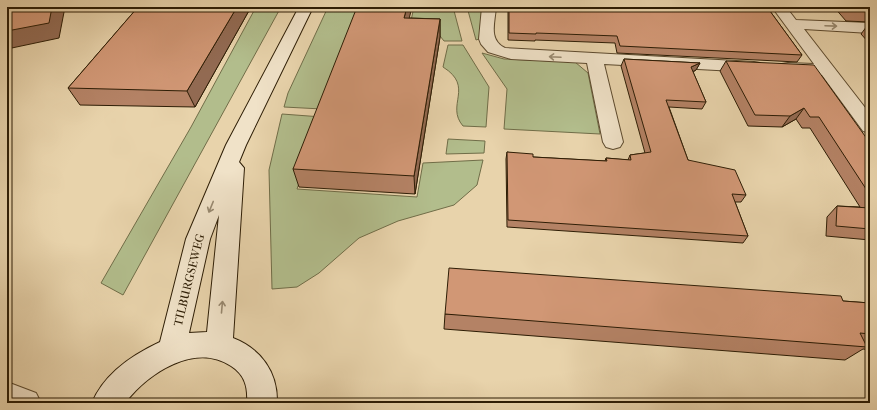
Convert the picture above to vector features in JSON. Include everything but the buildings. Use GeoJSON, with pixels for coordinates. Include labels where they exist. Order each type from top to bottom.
{"type":"FeatureCollection","features":[{"type":"Feature","properties":{"kind":"street","name":"TILBURGSEWEG"},"geometry":{"type":"LineString","coordinates":[[172,350],[198,238],[236,145],[306,7]]}},
{"type":"Feature","properties":{"kind":"street"},"geometry":{"type":"LineString","coordinates":[[489,7],[486,40],[493,49],[501,53],[828,70]]}},
{"type":"Feature","properties":{"kind":"street"},"geometry":{"type":"LineString","coordinates":[[779,7],[870,127]]}},
{"type":"Feature","properties":{"kind":"street"},"geometry":{"type":"LineString","coordinates":[[793,24],[870,28]]}},
{"type":"Feature","properties":{"kind":"street"},"geometry":{"type":"LineString","coordinates":[[594,59],[613,142]]}},
{"type":"Feature","properties":{"kind":"street","name":"TILBURGSEWEG"},"geometry":{"type":"LineString","coordinates":[[219,345],[236,145]]}},
{"type":"Feature","properties":{"kind":"street"},"geometry":{"type":"LineString","coordinates":[[107,403],[125,381],[147,362],[172,350],[196,344],[219,345],[236,352],[249,363],[258,378],[268,402]]}},
{"type":"Feature","properties":{"kind":"street"},"geometry":{"type":"LineString","coordinates":[[7,397],[26,403]]}},
{"type":"Feature","properties":{"kind":"green space"},"geometry":{"type":"Polygon","coordinates":[[[256,7],[281,7],[123,295],[101,283],[191,127],[256,7]]]}},
{"type":"Feature","properties":{"kind":"green space"},"geometry":{"type":"Polygon","coordinates":[[[328,7],[362,7],[322,109],[284,107],[288,93],[328,7]]]}},
{"type":"Feature","properties":{"kind":"green space"},"geometry":{"type":"Polygon","coordinates":[[[414,7],[453,7],[462,41],[444,41],[440,36],[408,34],[414,7]]]}},
{"type":"Feature","properties":{"kind":"green space"},"geometry":{"type":"Polygon","coordinates":[[[467,7],[482,7],[479,39],[476,40],[467,7]]]}},
{"type":"Feature","properties":{"kind":"green space"},"geometry":{"type":"Polygon","coordinates":[[[448,45],[463,45],[489,87],[486,127],[463,126],[458,118],[457,111],[459,89],[457,82],[452,74],[443,67],[448,45]]]}},
{"type":"Feature","properties":{"kind":"green space"},"geometry":{"type":"Polygon","coordinates":[[[482,53],[504,59],[575,62],[588,73],[600,134],[504,129],[507,89],[482,53]]]}},
{"type":"Feature","properties":{"kind":"green space"},"geometry":{"type":"Polygon","coordinates":[[[282,114],[322,117],[297,189],[417,197],[423,163],[483,160],[477,185],[454,205],[398,221],[359,238],[319,273],[297,287],[272,289],[269,170],[282,114]]]}},
{"type":"Feature","properties":{"kind":"green space"},"geometry":{"type":"Polygon","coordinates":[[[448,139],[485,141],[484,153],[446,154],[448,139]]]}}]}
